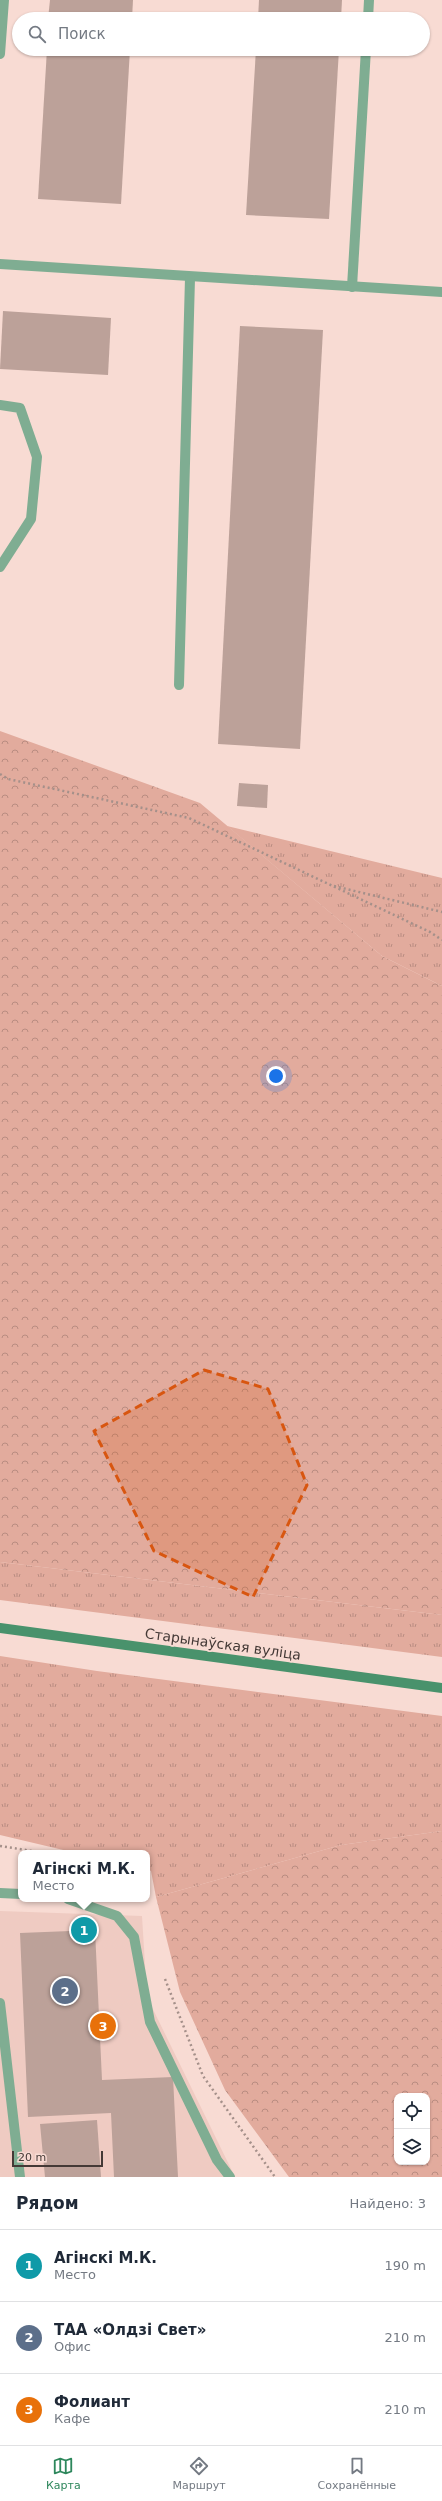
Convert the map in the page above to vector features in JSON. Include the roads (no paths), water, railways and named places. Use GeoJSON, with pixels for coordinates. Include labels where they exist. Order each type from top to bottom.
{"type":"FeatureCollection","features":[{"type":"Feature","properties":{"kind":"main road","name":"Старынаўская вуліца"},"geometry":{"type":"LineString","coordinates":[[0,1628],[442,1688]]}},
{"type":"Feature","properties":{"kind":"lane"},"geometry":{"type":"LineString","coordinates":[[0,54],[4,0]]}},
{"type":"Feature","properties":{"kind":"lane"},"geometry":{"type":"LineString","coordinates":[[368,12],[369,0]]}},
{"type":"Feature","properties":{"kind":"lane"},"geometry":{"type":"LineString","coordinates":[[352,287],[366,56]]}},
{"type":"Feature","properties":{"kind":"lane"},"geometry":{"type":"LineString","coordinates":[[0,264],[190,278],[442,292]]}},
{"type":"Feature","properties":{"kind":"lane"},"geometry":{"type":"LineString","coordinates":[[179,685],[190,278]]}},
{"type":"Feature","properties":{"kind":"lane"},"geometry":{"type":"LineString","coordinates":[[0,405],[20,408],[37,457],[31,519],[0,567]]}},
{"type":"Feature","properties":{"kind":"lane"},"geometry":{"type":"LineString","coordinates":[[0,1894],[18,1894]]}},
{"type":"Feature","properties":{"kind":"lane"},"geometry":{"type":"LineString","coordinates":[[77,1902],[118,1916],[134,1937],[150,2022],[217,2160],[230,2177]]}},
{"type":"Feature","properties":{"kind":"lane"},"geometry":{"type":"LineString","coordinates":[[0,2002],[20,2177]]}},
{"type":"Feature","properties":{"kind":"place","name":"Агінскі М.К."},"geometry":{"type":"Point","coordinates":[84,1930]}},
{"type":"Feature","properties":{"kind":"place","name":"ТАА «Олдзі Свет»"},"geometry":{"type":"Point","coordinates":[65,1991]}},
{"type":"Feature","properties":{"kind":"place","name":"Фолиант"},"geometry":{"type":"Point","coordinates":[103,2026]}}]}
